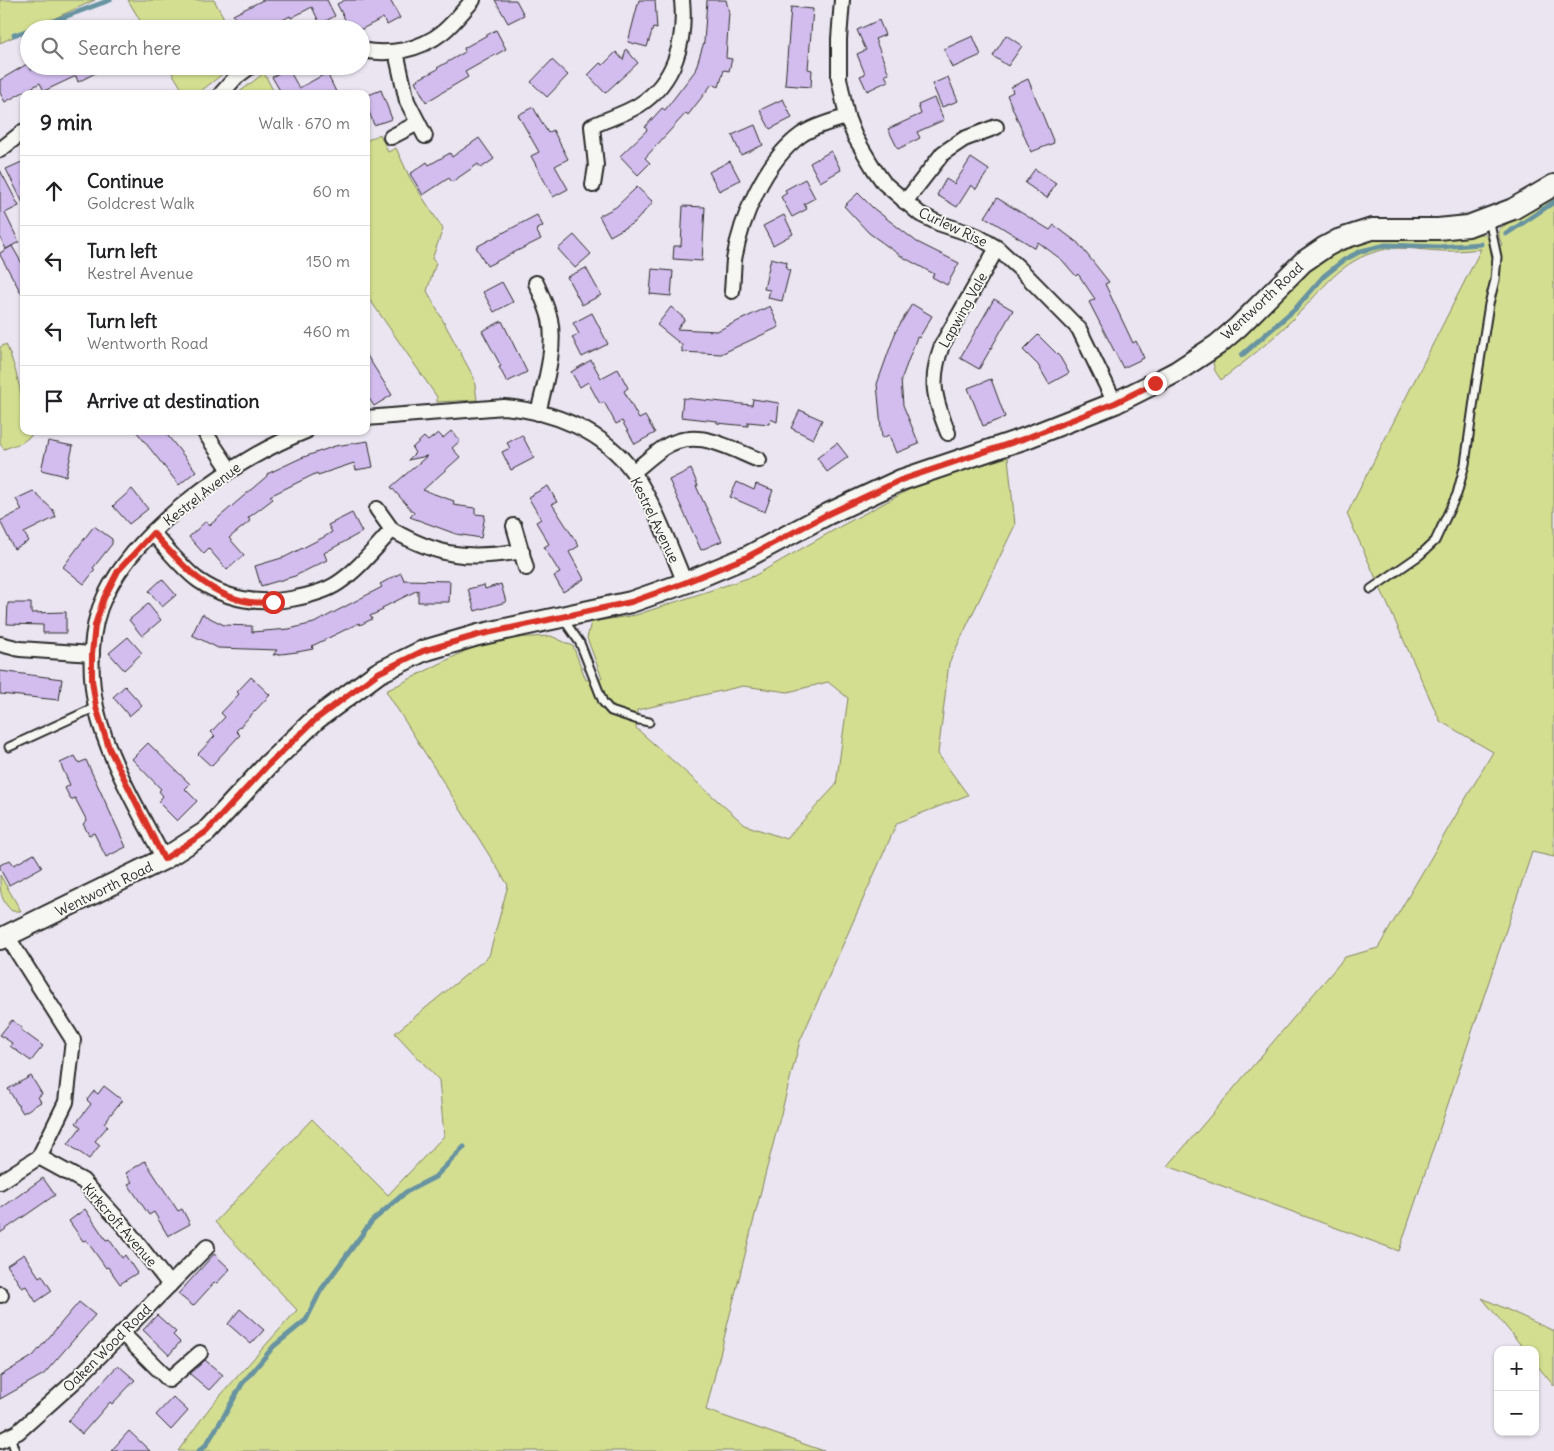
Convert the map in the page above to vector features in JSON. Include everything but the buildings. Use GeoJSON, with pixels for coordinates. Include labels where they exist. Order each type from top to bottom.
{"type":"FeatureCollection","features":[{"type":"Feature","properties":{"kind":"street"},"geometry":{"type":"LineString","coordinates":[[370,52],[396,52],[430,41],[444,31],[473,0]]}},
{"type":"Feature","properties":{"kind":"street"},"geometry":{"type":"LineString","coordinates":[[593,185],[596,166],[592,126],[638,105],[657,91],[671,71],[681,44],[683,24],[682,0]]}},
{"type":"Feature","properties":{"kind":"street","name":"Curlew Rise"},"geometry":{"type":"LineString","coordinates":[[842,0],[839,78],[848,117],[855,137],[874,169],[884,183],[920,214],[938,223],[977,236],[997,248],[1079,329],[1115,403]]}},
{"type":"Feature","properties":{"kind":"street"},"geometry":{"type":"LineString","coordinates":[[396,52],[407,101],[425,136]]}},
{"type":"Feature","properties":{"kind":"street"},"geometry":{"type":"LineString","coordinates":[[225,90],[239,75]]}},
{"type":"Feature","properties":{"kind":"street"},"geometry":{"type":"LineString","coordinates":[[732,291],[734,262],[746,214],[769,172],[781,154],[802,134],[818,126],[848,117]]}},
{"type":"Feature","properties":{"kind":"street"},"geometry":{"type":"LineString","coordinates":[[391,137],[418,123]]}},
{"type":"Feature","properties":{"kind":"street"},"geometry":{"type":"LineString","coordinates":[[905,202],[943,153],[964,139],[996,127]]}},
{"type":"Feature","properties":{"kind":"street"},"geometry":{"type":"LineString","coordinates":[[0,150],[20,133]]}},
{"type":"Feature","properties":{"kind":"street","name":"Wentworth Road"},"geometry":{"type":"LineString","coordinates":[[2,933],[164,859],[206,832],[268,765],[316,719],[378,673],[423,651],[478,635],[631,602],[684,583],[747,557],[828,514],[901,480],[1026,438],[1115,403],[1176,372],[1210,350],[1238,327],[1303,262],[1325,246],[1338,240],[1372,229],[1448,229],[1468,226],[1519,206],[1554,185]]}},
{"type":"Feature","properties":{"kind":"street","name":"Lapwing Vale"},"geometry":{"type":"LineString","coordinates":[[948,433],[940,412],[934,372],[942,345],[997,248]]}},
{"type":"Feature","properties":{"kind":"street"},"geometry":{"type":"LineString","coordinates":[[536,282],[550,320],[551,338],[548,371],[538,413]]}},
{"type":"Feature","properties":{"kind":"street","name":"Kestrel Avenue"},"geometry":{"type":"LineString","coordinates":[[370,418],[504,407],[538,413],[565,421],[585,430],[608,445],[633,472],[652,508],[684,583]]}},
{"type":"Feature","properties":{"kind":"street"},"geometry":{"type":"LineString","coordinates":[[207,435],[230,470]]}},
{"type":"Feature","properties":{"kind":"street","name":"Kestrel Avenue"},"geometry":{"type":"LineString","coordinates":[[164,859],[109,748],[96,707],[92,680],[95,625],[104,598],[118,571],[153,533],[180,508],[230,470],[257,454],[296,435]]}},
{"type":"Feature","properties":{"kind":"street"},"geometry":{"type":"LineString","coordinates":[[633,472],[662,448],[686,438],[714,441],[759,460]]}},
{"type":"Feature","properties":{"kind":"street"},"geometry":{"type":"LineString","coordinates":[[377,509],[392,530],[410,540],[451,555],[488,556],[522,551]]}},
{"type":"Feature","properties":{"kind":"street"},"geometry":{"type":"LineString","coordinates":[[514,526],[526,568]]}},
{"type":"Feature","properties":{"kind":"street"},"geometry":{"type":"LineString","coordinates":[[153,533],[197,579],[222,593],[249,602],[273,602],[318,592],[337,583],[358,566],[392,530]]}},
{"type":"Feature","properties":{"kind":"street"},"geometry":{"type":"LineString","coordinates":[[0,644],[20,649],[92,654]]}},
{"type":"Feature","properties":{"kind":"street"},"geometry":{"type":"LineString","coordinates":[[0,1182],[38,1157],[66,1102],[73,1040],[2,933]]}},
{"type":"Feature","properties":{"kind":"street","name":"Kirkcroft Avenue"},"geometry":{"type":"LineString","coordinates":[[38,1157],[83,1181],[124,1226],[170,1285]]}},
{"type":"Feature","properties":{"kind":"street","name":"Oaken Wood Road"},"geometry":{"type":"LineString","coordinates":[[5,1438],[18,1432],[76,1380],[207,1246]]}},
{"type":"Feature","properties":{"kind":"street"},"geometry":{"type":"LineString","coordinates":[[122,1333],[169,1380],[200,1353]]}},
{"type":"Feature","properties":{"kind":"lane"},"geometry":{"type":"LineString","coordinates":[[1371,589],[1435,541],[1457,494],[1465,464],[1489,304],[1495,280],[1497,257],[1489,219]]}},
{"type":"Feature","properties":{"kind":"lane"},"geometry":{"type":"LineString","coordinates":[[562,617],[580,643],[603,702],[611,711],[649,722]]}},
{"type":"Feature","properties":{"kind":"lane"},"geometry":{"type":"LineString","coordinates":[[9,747],[96,707]]}},
{"type":"Feature","properties":{"kind":"lane"},"geometry":{"type":"LineString","coordinates":[[5,1438],[15,1451]]}},
{"type":"Feature","properties":{"kind":"green space"},"geometry":{"type":"Polygon","coordinates":[[[0,0],[95,0],[51,20],[20,20],[20,34],[0,43],[0,0]]]}},
{"type":"Feature","properties":{"kind":"green space"},"geometry":{"type":"Polygon","coordinates":[[[128,0],[214,0],[225,20],[140,20],[128,0]]]}},
{"type":"Feature","properties":{"kind":"green space"},"geometry":{"type":"Polygon","coordinates":[[[173,75],[221,75],[202,90],[183,90],[173,75]]]}},
{"type":"Feature","properties":{"kind":"green space"},"geometry":{"type":"Polygon","coordinates":[[[261,75],[265,75],[273,90],[242,90],[261,75]]]}},
{"type":"Feature","properties":{"kind":"green space"},"geometry":{"type":"Polygon","coordinates":[[[380,134],[388,152],[396,148],[410,178],[443,229],[432,259],[436,263],[427,291],[474,378],[477,400],[437,402],[437,397],[370,300],[370,139],[380,134]]]}},
{"type":"Feature","properties":{"kind":"green space"},"geometry":{"type":"Polygon","coordinates":[[[1554,194],[1554,857],[1532,852],[1399,1251],[1168,1166],[1345,957],[1378,948],[1493,752],[1440,721],[1347,514],[1481,249],[1442,251],[1399,248],[1382,250],[1367,255],[1354,261],[1333,277],[1276,335],[1221,380],[1215,371],[1213,363],[1298,279],[1329,255],[1346,246],[1375,238],[1451,238],[1481,234],[1487,236],[1490,247],[1502,245],[1499,229],[1554,194]]]}},
{"type":"Feature","properties":{"kind":"green space"},"geometry":{"type":"Polygon","coordinates":[[[6,344],[20,387],[20,435],[31,435],[21,443],[4,449],[0,444],[0,347],[6,344]]]}},
{"type":"Feature","properties":{"kind":"green space"},"geometry":{"type":"Polygon","coordinates":[[[1008,457],[1015,525],[949,663],[938,754],[968,795],[897,823],[800,1041],[706,1410],[824,1451],[178,1451],[211,1406],[297,1310],[215,1222],[312,1119],[388,1195],[444,1136],[439,1080],[395,1033],[489,956],[508,885],[386,691],[469,649],[510,638],[551,636],[573,646],[586,680],[602,678],[587,638],[591,622],[636,615],[754,576],[841,526],[920,484],[1008,457]],[[828,682],[788,692],[743,686],[637,710],[636,728],[745,825],[786,839],[836,785],[848,698],[828,682]]]}},
{"type":"Feature","properties":{"kind":"green space"},"geometry":{"type":"Polygon","coordinates":[[[0,875],[21,911],[12,911],[5,903],[1,890],[0,875]]]}},
{"type":"Feature","properties":{"kind":"green space"},"geometry":{"type":"Polygon","coordinates":[[[1482,1298],[1554,1331],[1554,1386],[1539,1368],[1539,1346],[1522,1346],[1482,1298]]]}},
{"type":"Feature","properties":{"kind":"waterway"},"geometry":{"type":"LineString","coordinates":[[56,20],[110,0]]}},
{"type":"Feature","properties":{"kind":"waterway"},"geometry":{"type":"LineString","coordinates":[[14,35],[20,33]]}},
{"type":"Feature","properties":{"kind":"waterway"},"geometry":{"type":"LineString","coordinates":[[1506,234],[1554,202]]}},
{"type":"Feature","properties":{"kind":"waterway"},"geometry":{"type":"LineString","coordinates":[[1242,355],[1296,308],[1324,276],[1344,260],[1361,251],[1386,245],[1439,247],[1481,244]]}},
{"type":"Feature","properties":{"kind":"waterway"},"geometry":{"type":"LineString","coordinates":[[199,1451],[206,1445],[242,1384],[274,1346],[306,1320],[321,1290],[372,1221],[406,1192],[435,1177],[464,1147]]}},
{"type":"Feature","properties":{"kind":"route"},"geometry":{"type":"LineString","coordinates":[[273,602],[249,602],[222,593],[197,579],[153,533],[118,571],[104,598],[95,625],[92,654],[92,680],[96,707],[109,748],[164,859],[206,832],[268,765],[316,719],[378,673],[423,651],[478,635],[631,602],[684,583],[747,557],[828,514],[901,480],[1026,438],[1115,403],[1155,383]]}}]}
